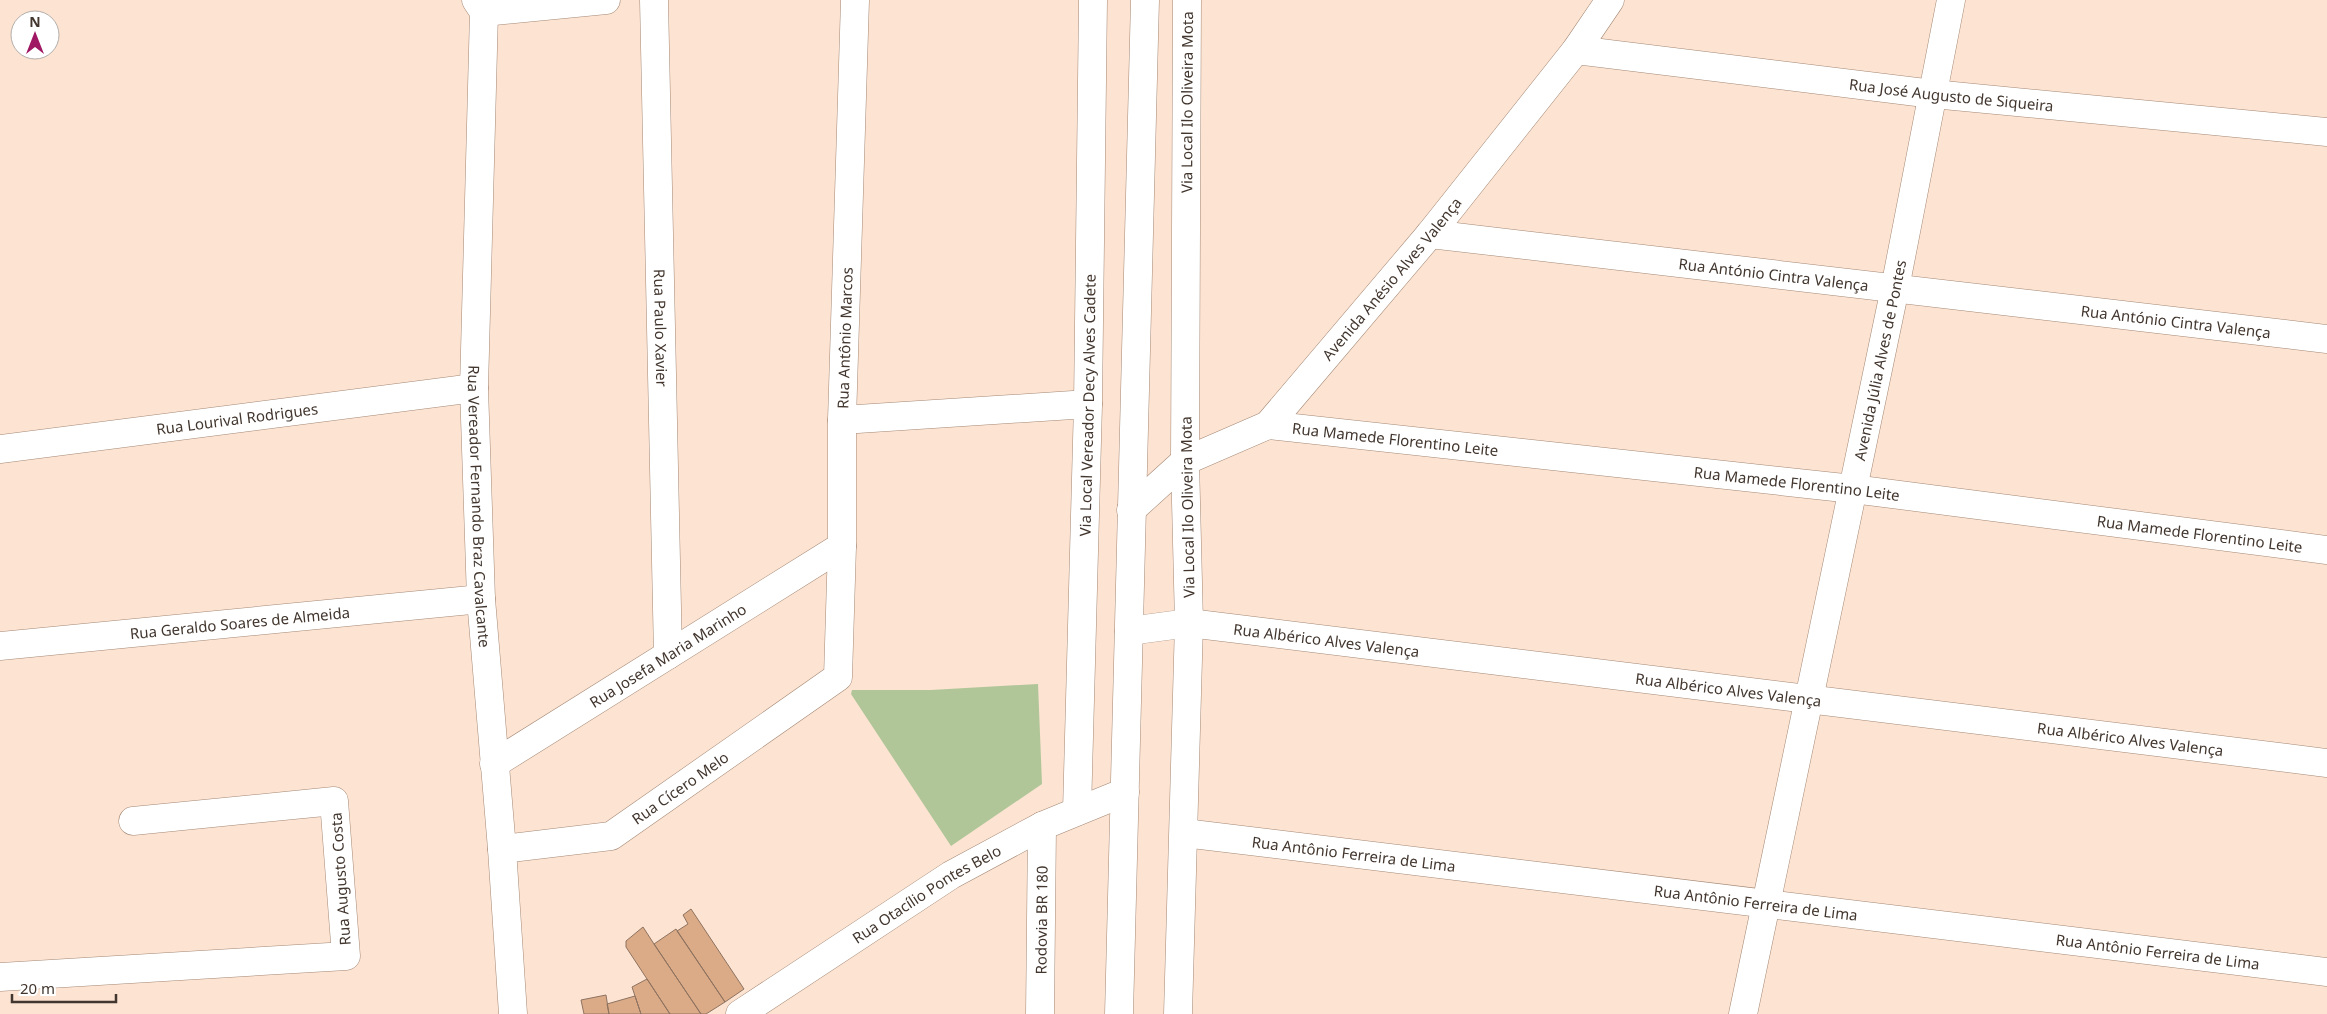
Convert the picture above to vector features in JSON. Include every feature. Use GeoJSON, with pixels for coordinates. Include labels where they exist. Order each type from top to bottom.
{"type":"FeatureCollection","features":[{"type":"Feature","properties":{"kind":"street"},"geometry":{"type":"LineString","coordinates":[[480,6],[606,0]]}},
{"type":"Feature","properties":{"kind":"street","name":"Rua Paulo Xavier"},"geometry":{"type":"LineString","coordinates":[[654,0],[668,655]]}},
{"type":"Feature","properties":{"kind":"street","name":"Rua Antônio Marcos"},"geometry":{"type":"LineString","coordinates":[[838,677],[842,546],[842,420],[855,0]]}},
{"type":"Feature","properties":{"kind":"street","name":"Via Local Vereador Decy Alves Cadete"},"geometry":{"type":"LineString","coordinates":[[1077,811],[1088,404],[1093,0]]}},
{"type":"Feature","properties":{"kind":"street"},"geometry":{"type":"LineString","coordinates":[[1119,1014],[1145,0]]}},
{"type":"Feature","properties":{"kind":"street","name":"Via Local Ilo Oliveira Mota"},"geometry":{"type":"LineString","coordinates":[[1178,1014],[1189,624],[1185,461],[1187,0]]}},
{"type":"Feature","properties":{"kind":"street","name":"Avenida Anésio Alves Valença"},"geometry":{"type":"LineString","coordinates":[[1132,510],[1185,461],[1268,425],[1430,234],[1576,50],[1610,0]]}},
{"type":"Feature","properties":{"kind":"street","name":"Avenida Júlia Alves de Pontes"},"geometry":{"type":"LineString","coordinates":[[1743,1014],[1895,288],[1951,0]]}},
{"type":"Feature","properties":{"kind":"street","name":"Rua Vereador Fernando Braz Cavalcante"},"geometry":{"type":"LineString","coordinates":[[480,6],[474,388],[481,599],[502,849],[513,1014]]}},
{"type":"Feature","properties":{"kind":"street","name":"Rua José Augusto de Siqueira"},"geometry":{"type":"LineString","coordinates":[[1576,50],[1933,94],[2327,132]]}},
{"type":"Feature","properties":{"kind":"street","name":"Rua António Cintra Valença"},"geometry":{"type":"LineString","coordinates":[[1430,234],[2327,339]]}},
{"type":"Feature","properties":{"kind":"street","name":"Rua Lourival Rodrigues"},"geometry":{"type":"LineString","coordinates":[[0,449],[474,388]]}},
{"type":"Feature","properties":{"kind":"street"},"geometry":{"type":"LineString","coordinates":[[842,420],[1088,404]]}},
{"type":"Feature","properties":{"kind":"street","name":"Rua Mamede Florentino Leite"},"geometry":{"type":"LineString","coordinates":[[1268,425],[1853,489],[2327,550]]}},
{"type":"Feature","properties":{"kind":"street","name":"Rua Josefa Maria Marinho"},"geometry":{"type":"LineString","coordinates":[[494,764],[842,546]]}},
{"type":"Feature","properties":{"kind":"street","name":"Rua Geraldo Soares de Almeida"},"geometry":{"type":"LineString","coordinates":[[0,646],[481,599]]}},
{"type":"Feature","properties":{"kind":"street","name":"Rua Albérico Alves Valença"},"geometry":{"type":"LineString","coordinates":[[1129,632],[1189,624],[1810,698],[2327,763]]}},
{"type":"Feature","properties":{"kind":"street","name":"Rua Cícero Melo"},"geometry":{"type":"LineString","coordinates":[[502,849],[611,836],[838,677]]}},
{"type":"Feature","properties":{"kind":"street","name":"Rua Otacílio Pontes Belo"},"geometry":{"type":"LineString","coordinates":[[740,1014],[951,875],[1042,826],[1125,792]]}},
{"type":"Feature","properties":{"kind":"street","name":"Rua Augusto Costa"},"geometry":{"type":"LineString","coordinates":[[0,977],[346,956],[334,801],[133,820]]}},
{"type":"Feature","properties":{"kind":"street","name":"Rodovia BR 180"},"geometry":{"type":"LineString","coordinates":[[1040,1014],[1042,826]]}},
{"type":"Feature","properties":{"kind":"street","name":"Rua Antônio Ferreira de Lima"},"geometry":{"type":"LineString","coordinates":[[1184,833],[2327,972]]}},
{"type":"Feature","properties":{"kind":"green space"},"geometry":{"type":"Polygon","coordinates":[[[1038,684],[1042,784],[951,846],[851,694],[852,690],[931,690],[1038,684]]]}},
{"type":"Feature","properties":{"kind":"building"},"geometry":{"type":"Polygon","coordinates":[[[691,909],[744,989],[725,1002],[677,931],[688,924],[683,915],[691,909]]]}},
{"type":"Feature","properties":{"kind":"building"},"geometry":{"type":"Polygon","coordinates":[[[643,927],[701,1014],[670,1014],[626,947],[626,941],[643,927]]]}},
{"type":"Feature","properties":{"kind":"building"},"geometry":{"type":"Polygon","coordinates":[[[676,929],[725,1002],[706,1014],[701,1014],[654,944],[676,929]]]}},
{"type":"Feature","properties":{"kind":"building"},"geometry":{"type":"Polygon","coordinates":[[[647,979],[670,1014],[641,1014],[632,987],[647,979]]]}},
{"type":"Feature","properties":{"kind":"building"},"geometry":{"type":"Polygon","coordinates":[[[606,995],[609,1014],[584,1014],[581,1000],[606,995]]]}},
{"type":"Feature","properties":{"kind":"building"},"geometry":{"type":"Polygon","coordinates":[[[635,996],[641,1014],[609,1014],[607,1004],[635,996]]]}}]}
